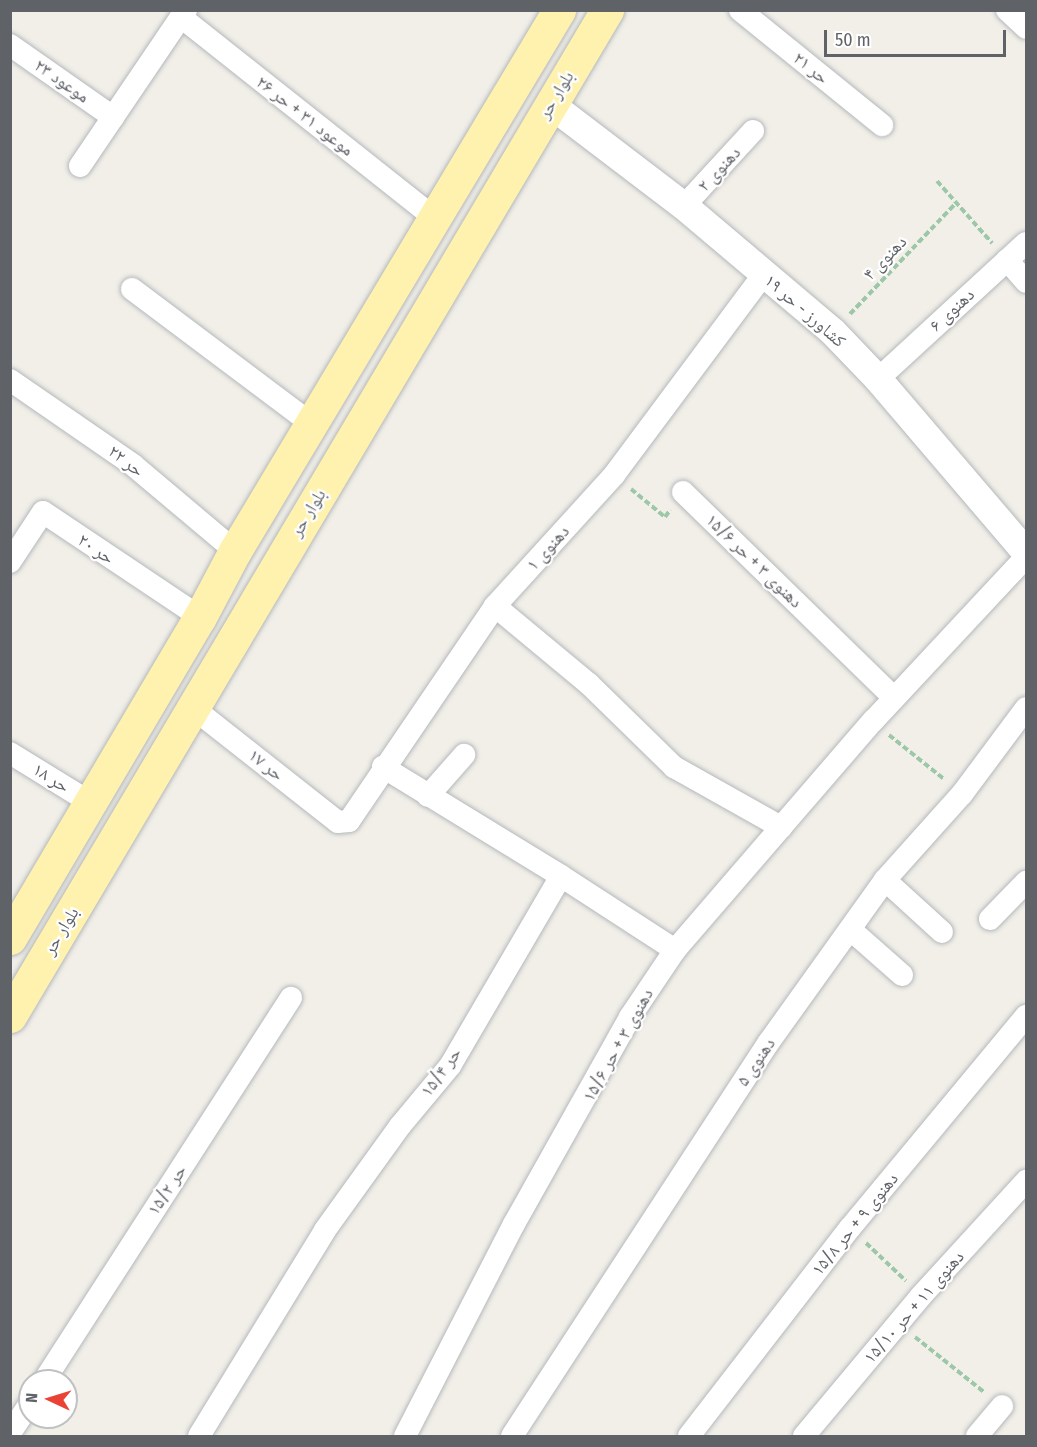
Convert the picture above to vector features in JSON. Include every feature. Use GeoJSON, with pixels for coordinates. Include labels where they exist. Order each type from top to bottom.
{"type":"FeatureCollection","features":[{"type":"Feature","properties":{"kind":"main road"},"geometry":{"type":"LineString","coordinates":[[10,938],[200,617],[236,551],[559,10]]}},
{"type":"Feature","properties":{"kind":"main road","name":"بلوار حر"},"geometry":{"type":"LineString","coordinates":[[10,1016],[550,104],[600,13]]}},
{"type":"Feature","properties":{"kind":"street","name":"حر ۲۱"},"geometry":{"type":"LineString","coordinates":[[740,10],[882,125]]}},
{"type":"Feature","properties":{"kind":"street"},"geometry":{"type":"LineString","coordinates":[[1007,10],[1026,28]]}},
{"type":"Feature","properties":{"kind":"street","name":"موعود ۳۱ + حر ۲۶"},"geometry":{"type":"LineString","coordinates":[[183,14],[436,219]]}},
{"type":"Feature","properties":{"kind":"street"},"geometry":{"type":"LineString","coordinates":[[80,166],[183,14]]}},
{"type":"Feature","properties":{"kind":"street","name":"موعود ۲۳"},"geometry":{"type":"LineString","coordinates":[[10,45],[113,117]]}},
{"type":"Feature","properties":{"kind":"street","name":"کشاورز - حر ۱۹"},"geometry":{"type":"LineString","coordinates":[[550,104],[684,206],[833,332],[878,379],[1026,552]]}},
{"type":"Feature","properties":{"kind":"street","name":"دهنوی ۲"},"geometry":{"type":"LineString","coordinates":[[684,206],[753,131]]}},
{"type":"Feature","properties":{"kind":"street","name":"دهنوی ۶"},"geometry":{"type":"LineString","coordinates":[[878,379],[1026,243]]}},
{"type":"Feature","properties":{"kind":"street"},"geometry":{"type":"LineString","coordinates":[[1006,260],[1026,282]]}},
{"type":"Feature","properties":{"kind":"street","name":"دهنوی ۱"},"geometry":{"type":"LineString","coordinates":[[338,822],[349,821],[383,767],[495,606],[615,475],[764,275]]}},
{"type":"Feature","properties":{"kind":"street"},"geometry":{"type":"LineString","coordinates":[[132,289],[312,424]]}},
{"type":"Feature","properties":{"kind":"street","name":"حر ۲۲"},"geometry":{"type":"LineString","coordinates":[[10,380],[133,465],[236,551]]}},
{"type":"Feature","properties":{"kind":"street","name":"دهنوی ۳ + حر ۱۵/۶"},"geometry":{"type":"LineString","coordinates":[[683,492],[894,698]]}},
{"type":"Feature","properties":{"kind":"street","name":"حر ۲۰"},"geometry":{"type":"LineString","coordinates":[[10,562],[43,512],[200,617]]}},
{"type":"Feature","properties":{"kind":"street","name":"دهنوی ۳ + حر ۱۵/۶"},"geometry":{"type":"LineString","coordinates":[[405,1437],[514,1224],[630,1017],[675,950],[873,721],[1026,557]]}},
{"type":"Feature","properties":{"kind":"street"},"geometry":{"type":"LineString","coordinates":[[495,606],[589,684],[674,767],[781,827]]}},
{"type":"Feature","properties":{"kind":"street","name":"حر ۱۷"},"geometry":{"type":"LineString","coordinates":[[193,708],[338,822]]}},
{"type":"Feature","properties":{"kind":"street","name":"دهنوی ۵"},"geometry":{"type":"LineString","coordinates":[[512,1437],[769,1042],[885,880],[962,795],[1026,708]]}},
{"type":"Feature","properties":{"kind":"street","name":"حر ۱۸"},"geometry":{"type":"LineString","coordinates":[[10,753],[90,803]]}},
{"type":"Feature","properties":{"kind":"street"},"geometry":{"type":"LineString","coordinates":[[428,796],[464,755]]}},
{"type":"Feature","properties":{"kind":"street"},"geometry":{"type":"LineString","coordinates":[[383,767],[561,876],[675,950]]}},
{"type":"Feature","properties":{"kind":"street","name":"حر ۱۵/۴"},"geometry":{"type":"LineString","coordinates":[[199,1437],[325,1230],[399,1126],[450,1066],[561,876]]}},
{"type":"Feature","properties":{"kind":"street"},"geometry":{"type":"LineString","coordinates":[[885,880],[942,932]]}},
{"type":"Feature","properties":{"kind":"street"},"geometry":{"type":"LineString","coordinates":[[990,919],[1026,882]]}},
{"type":"Feature","properties":{"kind":"street"},"geometry":{"type":"LineString","coordinates":[[851,930],[902,975]]}},
{"type":"Feature","properties":{"kind":"street","name":"حر ۱۵/۲"},"geometry":{"type":"LineString","coordinates":[[52,1369],[291,998]]}},
{"type":"Feature","properties":{"kind":"street","name":"دهنوی ۹ + حر ۱۵/۸"},"geometry":{"type":"LineString","coordinates":[[689,1437],[850,1228],[1026,1016]]}},
{"type":"Feature","properties":{"kind":"street","name":"دهنوی ۱۱ + حر ۱۵/۱۰"},"geometry":{"type":"LineString","coordinates":[[804,1437],[921,1296],[1026,1181]]}},
{"type":"Feature","properties":{"kind":"street"},"geometry":{"type":"LineString","coordinates":[[977,1437],[1002,1406]]}},
{"type":"Feature","properties":{"kind":"path"},"geometry":{"type":"LineString","coordinates":[[938,180],[1006,260]]}},
{"type":"Feature","properties":{"kind":"path","name":"دهنوی ۴"},"geometry":{"type":"LineString","coordinates":[[833,332],[957,202]]}},
{"type":"Feature","properties":{"kind":"path"},"geometry":{"type":"LineString","coordinates":[[615,475],[665,517],[683,492]]}},
{"type":"Feature","properties":{"kind":"path"},"geometry":{"type":"LineString","coordinates":[[873,721],[962,795]]}},
{"type":"Feature","properties":{"kind":"path"},"geometry":{"type":"LineString","coordinates":[[850,1228],[921,1296]]}},
{"type":"Feature","properties":{"kind":"path"},"geometry":{"type":"LineString","coordinates":[[898,1323],[1002,1406]]}}]}
